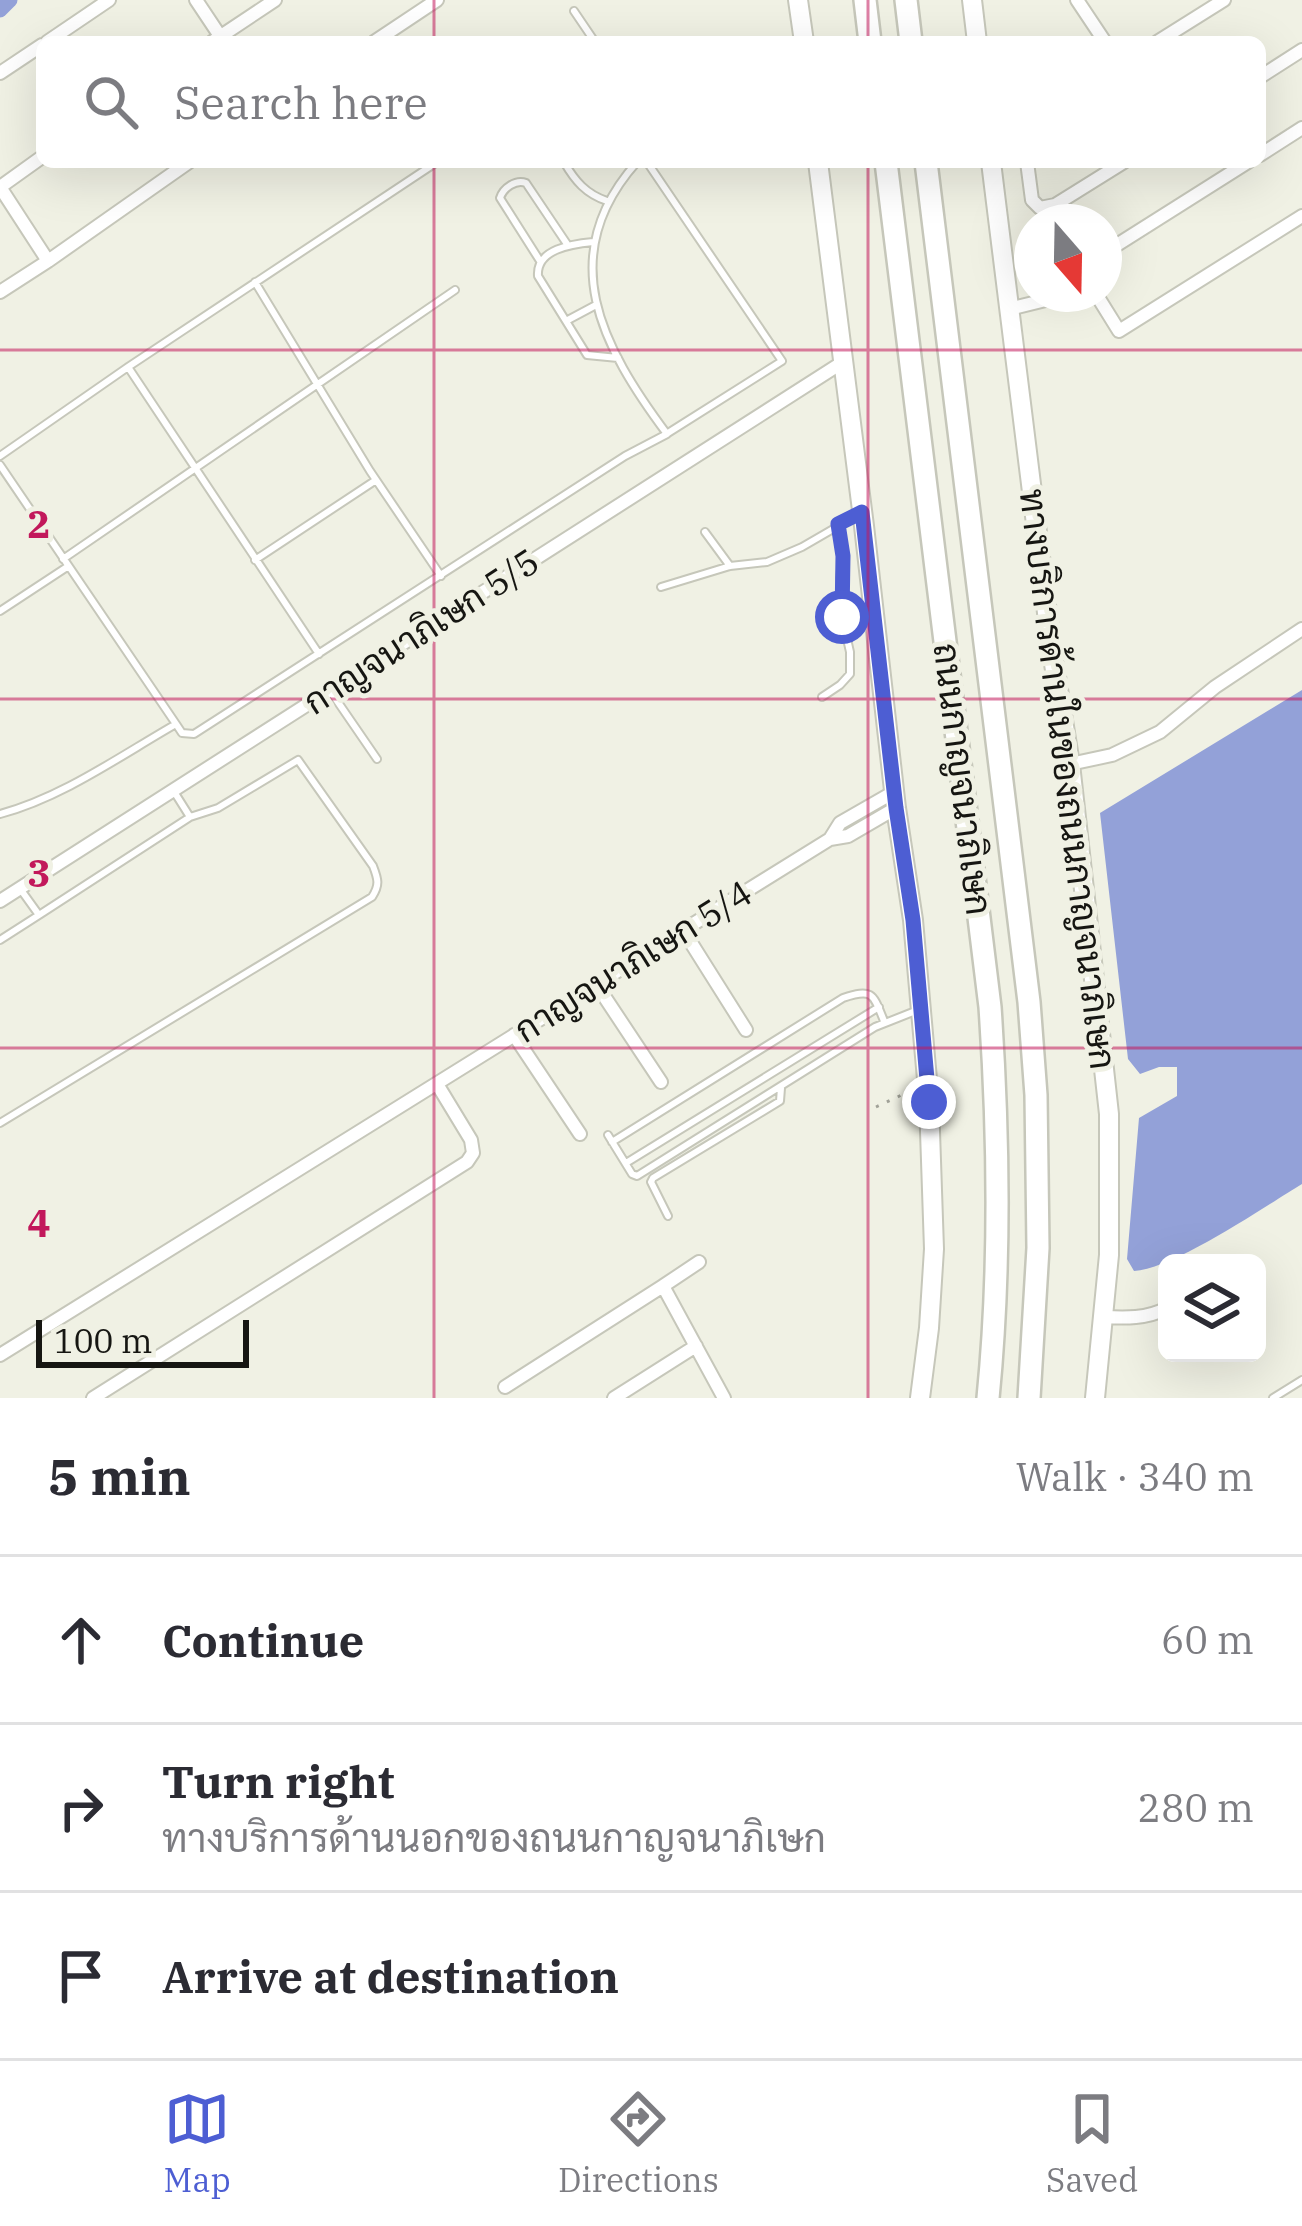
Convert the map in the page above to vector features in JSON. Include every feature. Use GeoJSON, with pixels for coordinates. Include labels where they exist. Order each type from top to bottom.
{"type":"FeatureCollection","features":[{"type":"Feature","properties":{"kind":"highway"},"geometry":{"type":"LineString","coordinates":[[865,0],[869,36]]}},
{"type":"Feature","properties":{"kind":"highway"},"geometry":{"type":"LineString","coordinates":[[906,0],[910,36]]}},
{"type":"Feature","properties":{"kind":"highway","name":"ถนนกาญจนาภิเษก"},"geometry":{"type":"LineString","coordinates":[[887,168],[990,1007],[998,1246],[988,1398]]}},
{"type":"Feature","properties":{"kind":"highway","name":"ถนนกาญจนาภิเษก"},"geometry":{"type":"LineString","coordinates":[[927,168],[1029,1002],[1038,1172],[1029,1398]]}},
{"type":"Feature","properties":{"kind":"main road"},"geometry":{"type":"LineString","coordinates":[[798,0],[803,36]]}},
{"type":"Feature","properties":{"kind":"main road"},"geometry":{"type":"LineString","coordinates":[[972,0],[976,36]]}},
{"type":"Feature","properties":{"kind":"main road"},"geometry":{"type":"LineString","coordinates":[[819,168],[913,920],[928,1083],[934,1249],[920,1398]]}},
{"type":"Feature","properties":{"kind":"main road","name":"ทางบริการด้านในของถนนกาญจนาภิเษก"},"geometry":{"type":"LineString","coordinates":[[992,168],[1070,764],[1109,1114],[1108,1255],[1095,1398]]}},
{"type":"Feature","properties":{"kind":"street"},"geometry":{"type":"LineString","coordinates":[[56,36],[109,0]]}},
{"type":"Feature","properties":{"kind":"street"},"geometry":{"type":"LineString","coordinates":[[196,0],[217,36]]}},
{"type":"Feature","properties":{"kind":"street"},"geometry":{"type":"LineString","coordinates":[[225,36],[275,0]]}},
{"type":"Feature","properties":{"kind":"street"},"geometry":{"type":"LineString","coordinates":[[383,36],[437,0]]}},
{"type":"Feature","properties":{"kind":"street"},"geometry":{"type":"LineString","coordinates":[[1076,0],[1101,36]]}},
{"type":"Feature","properties":{"kind":"street"},"geometry":{"type":"LineString","coordinates":[[1167,36],[1224,0]]}},
{"type":"Feature","properties":{"kind":"street"},"geometry":{"type":"LineString","coordinates":[[0,74],[36,49]]}},
{"type":"Feature","properties":{"kind":"street"},"geometry":{"type":"LineString","coordinates":[[1266,72],[1302,50]]}},
{"type":"Feature","properties":{"kind":"street"},"geometry":{"type":"LineString","coordinates":[[1266,150],[1302,128]]}},
{"type":"Feature","properties":{"kind":"street"},"geometry":{"type":"LineString","coordinates":[[36,161],[0,187],[48,261]]}},
{"type":"Feature","properties":{"kind":"street"},"geometry":{"type":"LineString","coordinates":[[0,292],[180,168]]}},
{"type":"Feature","properties":{"kind":"street"},"geometry":{"type":"LineString","coordinates":[[1029,168],[1032,200],[1040,208],[1055,205],[1114,168]]}},
{"type":"Feature","properties":{"kind":"street"},"geometry":{"type":"LineString","coordinates":[[1122,242],[1239,168]]}},
{"type":"Feature","properties":{"kind":"street"},"geometry":{"type":"LineString","coordinates":[[1107,312],[1119,332],[1302,216]]}},
{"type":"Feature","properties":{"kind":"street"},"geometry":{"type":"LineString","coordinates":[[1009,309],[1014,308]]}},
{"type":"Feature","properties":{"kind":"street","name":"กาญจนาภิเษก 5/5"},"geometry":{"type":"LineString","coordinates":[[0,901],[843,362]]}},
{"type":"Feature","properties":{"kind":"street"},"geometry":{"type":"LineString","coordinates":[[1070,764],[1112,754],[1160,732],[1215,687],[1302,629]]}},
{"type":"Feature","properties":{"kind":"street","name":"กาญจนาภิเษก 5/4"},"geometry":{"type":"LineString","coordinates":[[0,1355],[830,839],[848,836],[895,800]]}},
{"type":"Feature","properties":{"kind":"street"},"geometry":{"type":"LineString","coordinates":[[683,930],[746,1030]]}},
{"type":"Feature","properties":{"kind":"street"},"geometry":{"type":"LineString","coordinates":[[596,984],[661,1082]]}},
{"type":"Feature","properties":{"kind":"street"},"geometry":{"type":"LineString","coordinates":[[514,1035],[580,1134]]}},
{"type":"Feature","properties":{"kind":"street"},"geometry":{"type":"LineString","coordinates":[[93,1398],[466,1162],[473,1153],[471,1140],[436,1084]]}},
{"type":"Feature","properties":{"kind":"street"},"geometry":{"type":"LineString","coordinates":[[505,1387],[699,1262]]}},
{"type":"Feature","properties":{"kind":"street"},"geometry":{"type":"LineString","coordinates":[[663,1286],[724,1398]]}},
{"type":"Feature","properties":{"kind":"street"},"geometry":{"type":"LineString","coordinates":[[1103,1317],[1158,1312]]}},
{"type":"Feature","properties":{"kind":"street"},"geometry":{"type":"LineString","coordinates":[[614,1398],[696,1346]]}},
{"type":"Feature","properties":{"kind":"lane"},"geometry":{"type":"LineString","coordinates":[[574,11],[591,36]]}},
{"type":"Feature","properties":{"kind":"lane"},"geometry":{"type":"LineString","coordinates":[[428,168],[128,367],[0,460],[182,733],[194,734],[625,456],[782,361],[651,168]]}},
{"type":"Feature","properties":{"kind":"lane"},"geometry":{"type":"LineString","coordinates":[[568,168],[592,196],[607,201]]}},
{"type":"Feature","properties":{"kind":"lane"},"geometry":{"type":"LineString","coordinates":[[632,168],[607,201],[593,242],[593,292],[618,358],[667,434]]}},
{"type":"Feature","properties":{"kind":"lane"},"geometry":{"type":"LineString","coordinates":[[539,261],[500,198],[516,182],[526,183],[567,244]]}},
{"type":"Feature","properties":{"kind":"lane"},"geometry":{"type":"LineString","coordinates":[[593,242],[567,244],[539,261],[536,268],[587,355],[618,358]]}},
{"type":"Feature","properties":{"kind":"lane"},"geometry":{"type":"LineString","coordinates":[[255,281],[376,480],[441,576]]}},
{"type":"Feature","properties":{"kind":"lane"},"geometry":{"type":"LineString","coordinates":[[0,611],[454,290]]}},
{"type":"Feature","properties":{"kind":"lane"},"geometry":{"type":"LineString","coordinates":[[566,321],[596,305]]}},
{"type":"Feature","properties":{"kind":"lane"},"geometry":{"type":"LineString","coordinates":[[128,367],[319,654]]}},
{"type":"Feature","properties":{"kind":"lane"},"geometry":{"type":"LineString","coordinates":[[255,560],[376,480]]}},
{"type":"Feature","properties":{"kind":"lane"},"geometry":{"type":"LineString","coordinates":[[661,586],[730,566],[766,562],[862,512]]}},
{"type":"Feature","properties":{"kind":"lane"},"geometry":{"type":"LineString","coordinates":[[823,697],[850,674],[838,524]]}},
{"type":"Feature","properties":{"kind":"lane"},"geometry":{"type":"LineString","coordinates":[[705,532],[730,566]]}},
{"type":"Feature","properties":{"kind":"lane"},"geometry":{"type":"LineString","coordinates":[[329,690],[377,759]]}},
{"type":"Feature","properties":{"kind":"lane"},"geometry":{"type":"LineString","coordinates":[[0,814],[69,785],[176,724]]}},
{"type":"Feature","properties":{"kind":"lane"},"geometry":{"type":"LineString","coordinates":[[0,940],[190,817],[218,808],[298,760],[378,879],[372,897],[0,1124]]}},
{"type":"Feature","properties":{"kind":"lane"},"geometry":{"type":"LineString","coordinates":[[173,790],[190,817]]}},
{"type":"Feature","properties":{"kind":"lane"},"geometry":{"type":"LineString","coordinates":[[20,888],[38,915]]}},
{"type":"Feature","properties":{"kind":"lane"},"geometry":{"type":"LineString","coordinates":[[885,1023],[876,1000],[864,991],[843,998],[610,1138],[632,1174],[638,1176],[885,1023],[921,1009]]}},
{"type":"Feature","properties":{"kind":"lane"},"geometry":{"type":"LineString","coordinates":[[625,1163],[879,1007]]}},
{"type":"Feature","properties":{"kind":"lane"},"geometry":{"type":"LineString","coordinates":[[668,1216],[654,1191],[653,1178],[780,1101],[781,1088]]}},
{"type":"Feature","properties":{"kind":"lane"},"geometry":{"type":"LineString","coordinates":[[1273,1398],[1302,1380]]}},
{"type":"Feature","properties":{"kind":"path"},"geometry":{"type":"LineString","coordinates":[[877,1107],[928,1083]]}},
{"type":"Feature","properties":{"kind":"water"},"geometry":{"type":"Polygon","coordinates":[[[1302,690],[1302,1184],[1195,1249],[1158,1254],[1158,1265],[1134,1271],[1127,1259],[1139,1118],[1177,1096],[1177,1067],[1140,1074],[1128,1059],[1100,813],[1302,690]]]}},
{"type":"Feature","properties":{"kind":"waterway"},"geometry":{"type":"LineString","coordinates":[[0,10],[10,0]]}},
{"type":"Feature","properties":{"kind":"route"},"geometry":{"type":"LineString","coordinates":[[842,617],[843,556],[838,524],[862,512],[913,920],[929,1102]]}}]}
